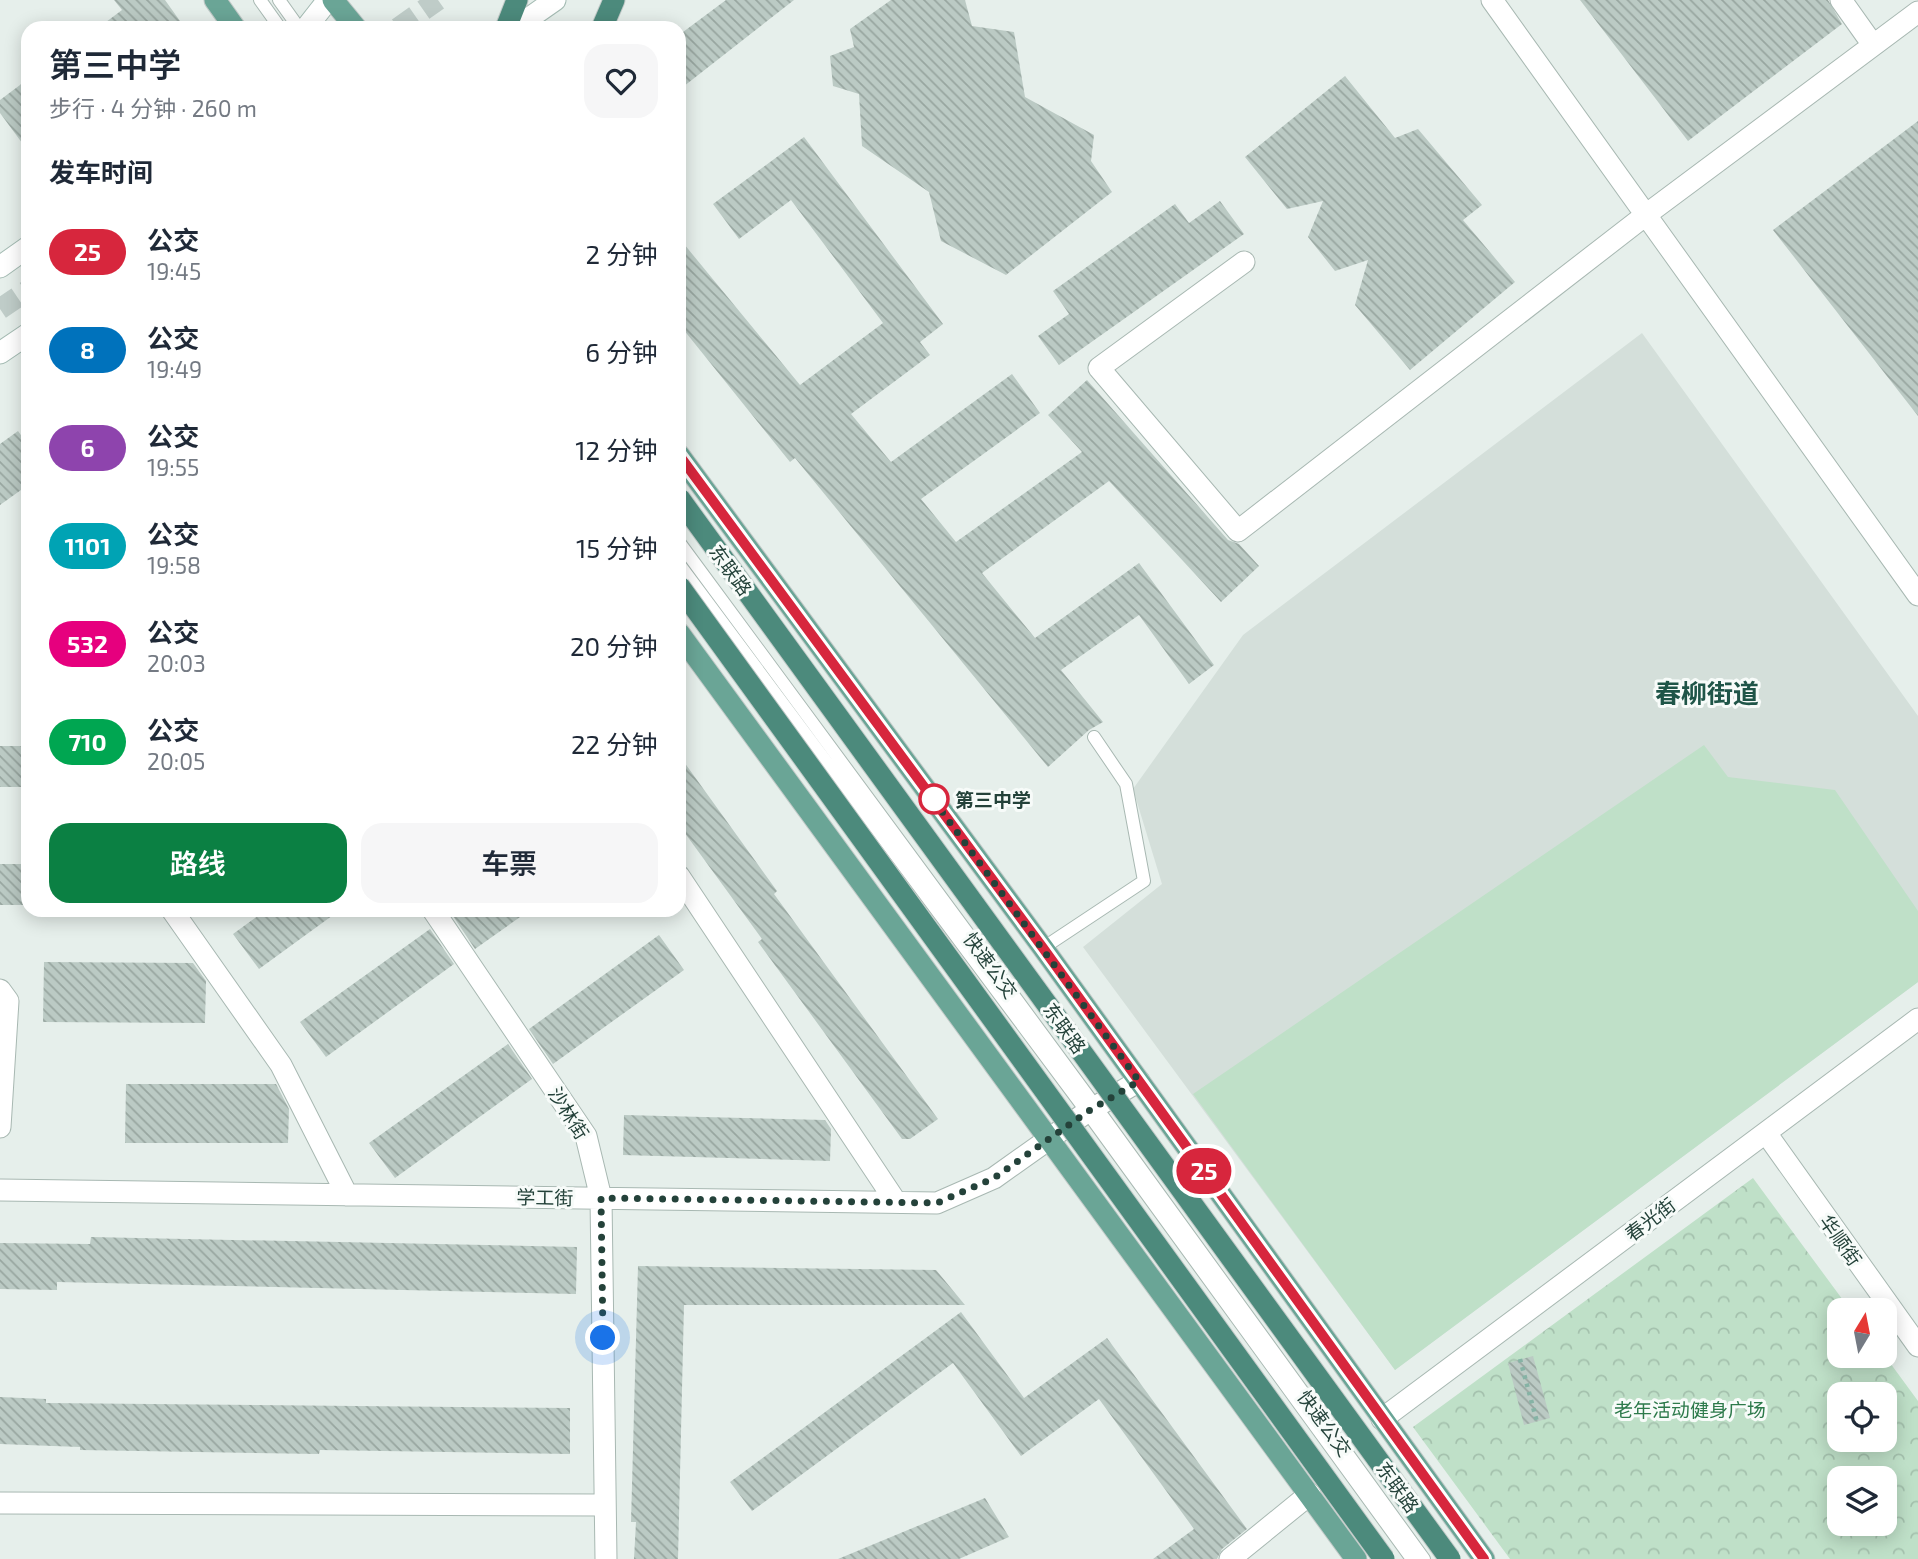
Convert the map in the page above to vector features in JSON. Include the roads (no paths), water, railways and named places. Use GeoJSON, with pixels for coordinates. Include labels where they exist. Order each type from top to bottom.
{"type":"FeatureCollection","features":[{"type":"Feature","properties":{"kind":"highway"},"geometry":{"type":"LineString","coordinates":[[508,21],[516,0]]}},
{"type":"Feature","properties":{"kind":"highway"},"geometry":{"type":"LineString","coordinates":[[605,21],[614,0]]}},
{"type":"Feature","properties":{"kind":"highway","name":"东联路"},"geometry":{"type":"LineString","coordinates":[[686,508],[1450,1559]]}},
{"type":"Feature","properties":{"kind":"highway"},"geometry":{"type":"LineString","coordinates":[[686,596],[1384,1559]]}},
{"type":"Feature","properties":{"kind":"main road"},"geometry":{"type":"LineString","coordinates":[[215,0],[230,21]]}},
{"type":"Feature","properties":{"kind":"main road"},"geometry":{"type":"LineString","coordinates":[[331,0],[350,21]]}},
{"type":"Feature","properties":{"kind":"main road"},"geometry":{"type":"LineString","coordinates":[[686,464],[1043,948],[1484,1559]]}},
{"type":"Feature","properties":{"kind":"main road"},"geometry":{"type":"LineString","coordinates":[[686,643],[1356,1559]]}},
{"type":"Feature","properties":{"kind":"street"},"geometry":{"type":"LineString","coordinates":[[312,21],[331,0]]}},
{"type":"Feature","properties":{"kind":"street"},"geometry":{"type":"LineString","coordinates":[[525,21],[555,0]]}},
{"type":"Feature","properties":{"kind":"street"},"geometry":{"type":"LineString","coordinates":[[1492,0],[1918,595]]}},
{"type":"Feature","properties":{"kind":"street"},"geometry":{"type":"LineString","coordinates":[[1841,0],[1873,45]]}},
{"type":"Feature","properties":{"kind":"street"},"geometry":{"type":"LineString","coordinates":[[1244,262],[1099,368],[1238,531],[1647,214],[1918,12]]}},
{"type":"Feature","properties":{"kind":"street"},"geometry":{"type":"LineString","coordinates":[[0,267],[21,252]]}},
{"type":"Feature","properties":{"kind":"street"},"geometry":{"type":"LineString","coordinates":[[0,353],[21,339]]}},
{"type":"Feature","properties":{"kind":"street"},"geometry":{"type":"LineString","coordinates":[[686,887],[896,1202]]}},
{"type":"Feature","properties":{"kind":"street"},"geometry":{"type":"LineString","coordinates":[[177,917],[282,1065],[347,1195]]}},
{"type":"Feature","properties":{"kind":"street","name":"沙林街"},"geometry":{"type":"LineString","coordinates":[[438,917],[586,1136],[601,1198],[606,1559]]}},
{"type":"Feature","properties":{"kind":"street"},"geometry":{"type":"LineString","coordinates":[[0,990],[8,1001],[0,1127]]}},
{"type":"Feature","properties":{"kind":"street","name":"春光街"},"geometry":{"type":"LineString","coordinates":[[1382,1419],[1918,1019]]}},
{"type":"Feature","properties":{"kind":"street","name":"学工街"},"geometry":{"type":"LineString","coordinates":[[0,1190],[937,1203],[994,1178],[1091,1109],[1139,1081]]}},
{"type":"Feature","properties":{"kind":"street","name":"华顺街"},"geometry":{"type":"LineString","coordinates":[[1766,1133],[1918,1346]]}},
{"type":"Feature","properties":{"kind":"street"},"geometry":{"type":"LineString","coordinates":[[1230,1559],[1310,1494]]}},
{"type":"Feature","properties":{"kind":"street"},"geometry":{"type":"LineString","coordinates":[[0,1503],[605,1505]]}},
{"type":"Feature","properties":{"kind":"lane"},"geometry":{"type":"LineString","coordinates":[[260,0],[276,21]]}},
{"type":"Feature","properties":{"kind":"lane"},"geometry":{"type":"LineString","coordinates":[[279,0],[294,21]]}},
{"type":"Feature","properties":{"kind":"lane","name":"快速公交"},"geometry":{"type":"LineString","coordinates":[[686,552],[1091,1109],[1424,1559]]}},
{"type":"Feature","properties":{"kind":"lane","name":"快速公交"},"geometry":{"type":"LineString","coordinates":[[686,573],[1091,1109],[1412,1559]]}},
{"type":"Feature","properties":{"kind":"lane"},"geometry":{"type":"LineString","coordinates":[[1043,948],[1144,881],[1126,784],[1094,737]]}},
{"type":"Feature","properties":{"kind":"tunnel"},"geometry":{"type":"LineString","coordinates":[[408,21],[438,0]]}},
{"type":"Feature","properties":{"kind":"tunnel"},"geometry":{"type":"LineString","coordinates":[[0,309],[21,295]]}},
{"type":"Feature","properties":{"kind":"place","name":"第三中学"},"geometry":{"type":"Point","coordinates":[934,799]}},
{"type":"Feature","properties":{"kind":"district","name":"春柳街道"},"geometry":{"type":"Point","coordinates":[1707,692]}},
{"type":"Feature","properties":{"kind":"park label","name":"老年活动健身广场"},"geometry":{"type":"Point","coordinates":[1690,1409]}}]}
